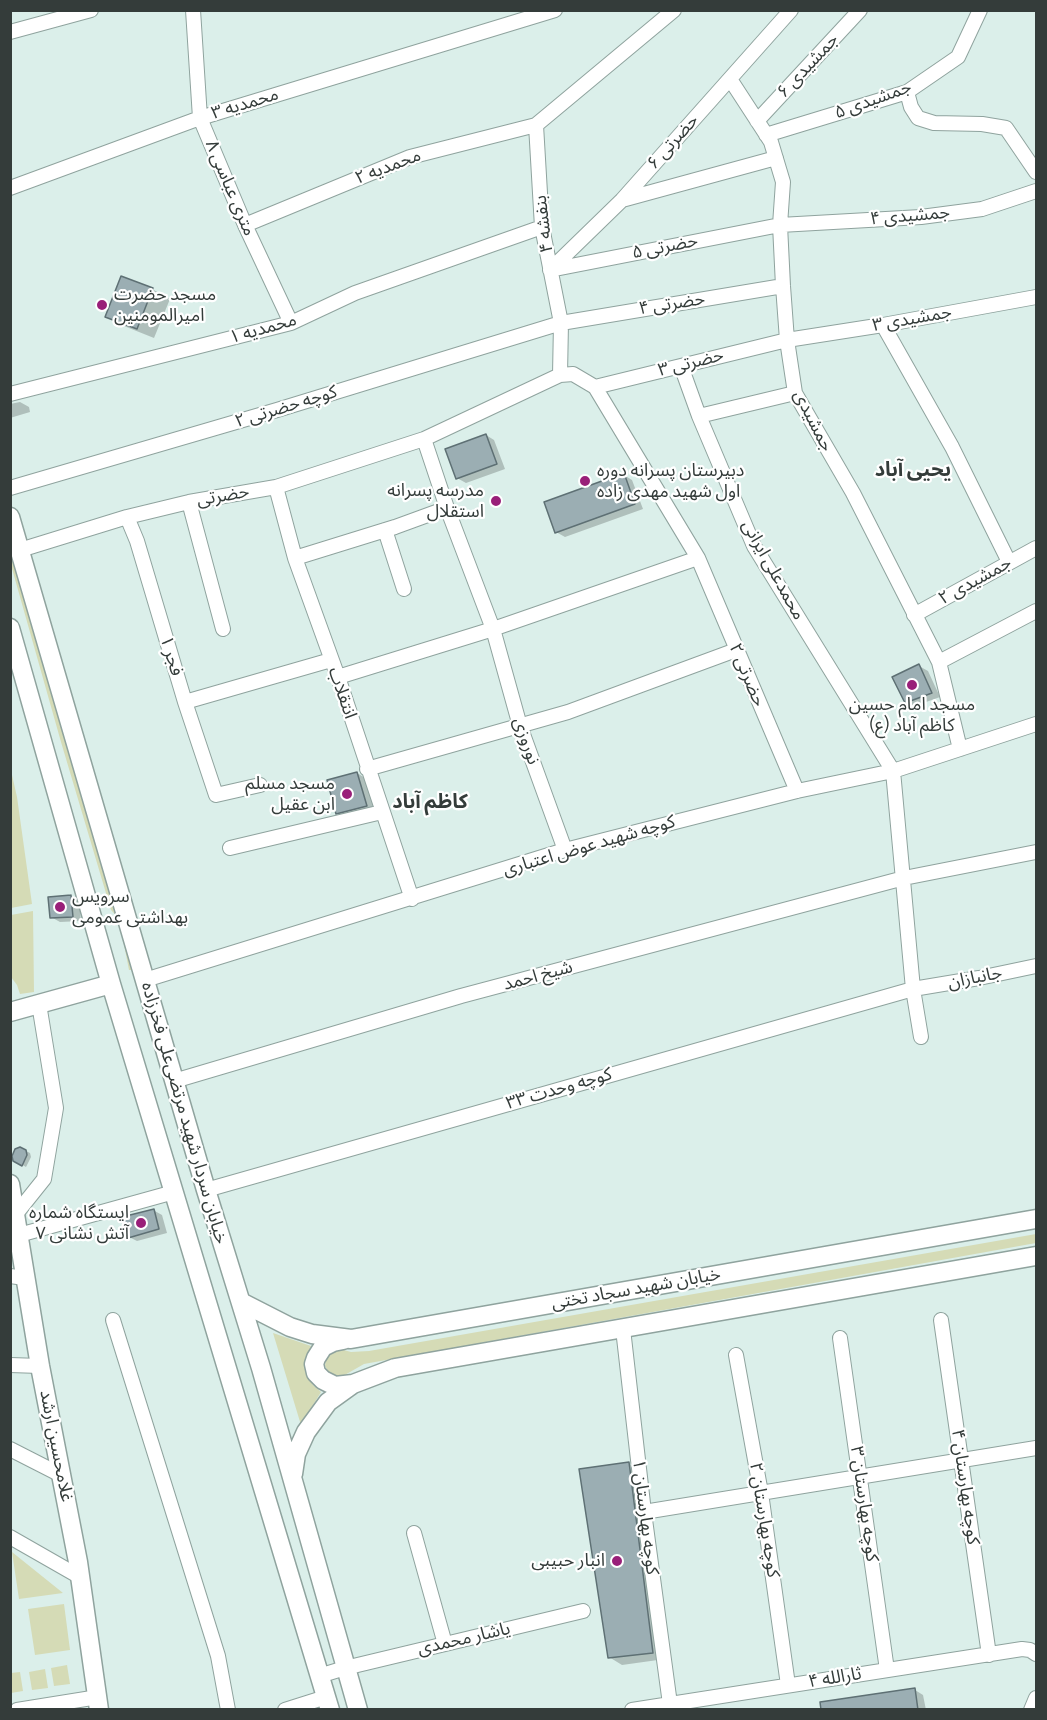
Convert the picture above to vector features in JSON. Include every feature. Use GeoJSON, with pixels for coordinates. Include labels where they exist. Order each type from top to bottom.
{"type":"FeatureCollection","features":[{"type":"Feature","properties":{"kind":"main road","name":"خیابان سردار شهید مرتضی‌علی فخرزاده"},"geometry":{"type":"LineString","coordinates":[[10,517],[206,1190],[241,1302],[358,1710]]}},
{"type":"Feature","properties":{"kind":"main road","name":"خیابان سردار شهید مرتضی‌علی فخرزاده"},"geometry":{"type":"LineString","coordinates":[[10,628],[111,984],[328,1703]]}},
{"type":"Feature","properties":{"kind":"main road"},"geometry":{"type":"LineString","coordinates":[[10,1012],[111,984]]}},
{"type":"Feature","properties":{"kind":"main road","name":"غلامحسین ارشد"},"geometry":{"type":"LineString","coordinates":[[10,1184],[19,1235],[18,1277],[40,1366],[80,1576],[98,1703]]}},
{"type":"Feature","properties":{"kind":"main road","name":"خیابان شهید سجاد تختی"},"geometry":{"type":"LineString","coordinates":[[241,1302],[290,1327],[312,1334],[351,1339],[1036,1219]]}},
{"type":"Feature","properties":{"kind":"main road","name":"خیابان شهید سجاد تختی"},"geometry":{"type":"LineString","coordinates":[[292,1479],[296,1454],[306,1432],[328,1402],[353,1384],[395,1368],[1036,1256]]}},
{"type":"Feature","properties":{"kind":"main road"},"geometry":{"type":"LineString","coordinates":[[351,1339],[333,1342],[323,1347],[315,1358],[314,1364],[316,1373],[323,1380],[336,1386],[353,1384]]}},
{"type":"Feature","properties":{"kind":"street"},"geometry":{"type":"LineString","coordinates":[[10,32],[90,10]]}},
{"type":"Feature","properties":{"kind":"street","name":"محمدیه ۳"},"geometry":{"type":"LineString","coordinates":[[10,188],[200,118],[555,10]]}},
{"type":"Feature","properties":{"kind":"street"},"geometry":{"type":"LineString","coordinates":[[536,125],[674,10]]}},
{"type":"Feature","properties":{"kind":"street","name":"حضرتی ۶"},"geometry":{"type":"LineString","coordinates":[[550,270],[622,200],[791,10]]}},
{"type":"Feature","properties":{"kind":"street","name":"جمشیدی ۶"},"geometry":{"type":"LineString","coordinates":[[757,121],[860,10]]}},
{"type":"Feature","properties":{"kind":"street","name":"جمشیدی ۵"},"geometry":{"type":"LineString","coordinates":[[766,135],[907,92],[958,57],[980,10]]}},
{"type":"Feature","properties":{"kind":"street","name":"۸ متری عباسی"},"geometry":{"type":"LineString","coordinates":[[195,11],[200,118],[245,225],[291,323]]}},
{"type":"Feature","properties":{"kind":"street","name":"جمشیدی"},"geometry":{"type":"LineString","coordinates":[[729,80],[771,142],[783,182],[780,225],[783,286],[787,340],[795,393],[853,494],[939,662],[960,749]]}},
{"type":"Feature","properties":{"kind":"street"},"geometry":{"type":"LineString","coordinates":[[907,92],[911,107],[918,118],[934,123],[982,124],[1006,128],[1036,172]]}},
{"type":"Feature","properties":{"kind":"street","name":"محمدیه ۲"},"geometry":{"type":"LineString","coordinates":[[245,225],[410,157],[536,125]]}},
{"type":"Feature","properties":{"kind":"street","name":"بنفشه ۴"},"geometry":{"type":"LineString","coordinates":[[536,125],[542,227],[561,322],[560,375]]}},
{"type":"Feature","properties":{"kind":"street"},"geometry":{"type":"LineString","coordinates":[[622,200],[776,158]]}},
{"type":"Feature","properties":{"kind":"street","name":"جمشیدی ۴"},"geometry":{"type":"LineString","coordinates":[[780,225],[921,217],[982,209],[1036,191]]}},
{"type":"Feature","properties":{"kind":"street","name":"حضرتی ۵"},"geometry":{"type":"LineString","coordinates":[[550,270],[780,225]]}},
{"type":"Feature","properties":{"kind":"street","name":"محمدیه ۱"},"geometry":{"type":"LineString","coordinates":[[10,394],[291,323],[355,293],[542,227]]}},
{"type":"Feature","properties":{"kind":"street","name":"حضرتی ۴"},"geometry":{"type":"LineString","coordinates":[[561,322],[783,286]]}},
{"type":"Feature","properties":{"kind":"street","name":"جمشیدی ۳"},"geometry":{"type":"LineString","coordinates":[[787,340],[1036,297]]}},
{"type":"Feature","properties":{"kind":"street","name":"کوچه حضرتی ۲"},"geometry":{"type":"LineString","coordinates":[[10,488],[277,410],[561,322]]}},
{"type":"Feature","properties":{"kind":"street"},"geometry":{"type":"LineString","coordinates":[[883,325],[952,447],[1009,562]]}},
{"type":"Feature","properties":{"kind":"street","name":"حضرتی ۳"},"geometry":{"type":"LineString","coordinates":[[595,387],[787,340]]}},
{"type":"Feature","properties":{"kind":"street","name":"محمدعلی ایرانی"},"geometry":{"type":"LineString","coordinates":[[681,366],[699,416],[754,546],[893,771]]}},
{"type":"Feature","properties":{"kind":"street"},"geometry":{"type":"LineString","coordinates":[[560,375],[573,374],[595,387]]}},
{"type":"Feature","properties":{"kind":"street","name":"حضرتی"},"geometry":{"type":"LineString","coordinates":[[20,550],[127,517],[189,502],[276,487],[424,439],[560,375]]}},
{"type":"Feature","properties":{"kind":"street","name":"حضرتی ۲"},"geometry":{"type":"LineString","coordinates":[[595,387],[698,558],[797,791]]}},
{"type":"Feature","properties":{"kind":"street"},"geometry":{"type":"LineString","coordinates":[[699,416],[795,393]]}},
{"type":"Feature","properties":{"kind":"street","name":"نوروزی"},"geometry":{"type":"LineString","coordinates":[[424,439],[492,629],[520,726],[565,850]]}},
{"type":"Feature","properties":{"kind":"street","name":"انتقلاب"},"geometry":{"type":"LineString","coordinates":[[276,487],[295,558],[338,677],[412,899]]}},
{"type":"Feature","properties":{"kind":"street"},"geometry":{"type":"LineString","coordinates":[[189,502],[223,629]]}},
{"type":"Feature","properties":{"kind":"street"},"geometry":{"type":"LineString","coordinates":[[295,558],[447,508]]}},
{"type":"Feature","properties":{"kind":"street","name":"فجر ۱"},"geometry":{"type":"LineString","coordinates":[[127,517],[137,541],[185,702],[216,795],[260,785]]}},
{"type":"Feature","properties":{"kind":"street"},"geometry":{"type":"LineString","coordinates":[[385,530],[404,589]]}},
{"type":"Feature","properties":{"kind":"street","name":"جمشیدی ۲"},"geometry":{"type":"LineString","coordinates":[[914,615],[1036,548]]}},
{"type":"Feature","properties":{"kind":"street"},"geometry":{"type":"LineString","coordinates":[[338,677],[492,629],[698,558]]}},
{"type":"Feature","properties":{"kind":"street"},"geometry":{"type":"LineString","coordinates":[[939,662],[1036,611]]}},
{"type":"Feature","properties":{"kind":"street"},"geometry":{"type":"LineString","coordinates":[[367,769],[520,726],[628,691],[736,650]]}},
{"type":"Feature","properties":{"kind":"street"},"geometry":{"type":"LineString","coordinates":[[185,702],[331,660]]}},
{"type":"Feature","properties":{"kind":"street","name":"کوچه شهید عوض اعتباری"},"geometry":{"type":"LineString","coordinates":[[145,980],[565,850],[797,791],[893,771],[1036,724]]}},
{"type":"Feature","properties":{"kind":"street"},"geometry":{"type":"LineString","coordinates":[[893,771],[913,989],[921,1037]]}},
{"type":"Feature","properties":{"kind":"street"},"geometry":{"type":"LineString","coordinates":[[230,848],[382,812]]}},
{"type":"Feature","properties":{"kind":"street","name":"شیخ احمد"},"geometry":{"type":"LineString","coordinates":[[174,1081],[461,996],[904,878],[1036,852]]}},
{"type":"Feature","properties":{"kind":"street","name":"جانبازان"},"geometry":{"type":"LineString","coordinates":[[913,989],[1036,966]]}},
{"type":"Feature","properties":{"kind":"street","name":"کوچه وحدت ۳۳"},"geometry":{"type":"LineString","coordinates":[[206,1190],[913,989]]}},
{"type":"Feature","properties":{"kind":"street"},"geometry":{"type":"LineString","coordinates":[[16,1214],[44,1179],[56,1108],[39,1004]]}},
{"type":"Feature","properties":{"kind":"street"},"geometry":{"type":"LineString","coordinates":[[19,1235],[174,1192]]}},
{"type":"Feature","properties":{"kind":"street"},"geometry":{"type":"LineString","coordinates":[[113,1320],[219,1656],[228,1710]]}},
{"type":"Feature","properties":{"kind":"street","name":"کوچه بهارستان ۴"},"geometry":{"type":"LineString","coordinates":[[941,1320],[989,1654]]}},
{"type":"Feature","properties":{"kind":"street","name":"کوچه بهارستان ۱"},"geometry":{"type":"LineString","coordinates":[[622,1329],[670,1704]]}},
{"type":"Feature","properties":{"kind":"street","name":"کوچه بهارستان ۳"},"geometry":{"type":"LineString","coordinates":[[840,1338],[887,1670]]}},
{"type":"Feature","properties":{"kind":"street","name":"کوچه بهارستان ۲"},"geometry":{"type":"LineString","coordinates":[[736,1355],[761,1493],[788,1685]]}},
{"type":"Feature","properties":{"kind":"street"},"geometry":{"type":"LineString","coordinates":[[10,1365],[40,1366]]}},
{"type":"Feature","properties":{"kind":"street"},"geometry":{"type":"LineString","coordinates":[[644,1512],[1036,1448]]}},
{"type":"Feature","properties":{"kind":"street"},"geometry":{"type":"LineString","coordinates":[[10,1449],[61,1475]]}},
{"type":"Feature","properties":{"kind":"street"},"geometry":{"type":"LineString","coordinates":[[414,1533],[445,1644]]}},
{"type":"Feature","properties":{"kind":"street"},"geometry":{"type":"LineString","coordinates":[[10,1538],[80,1576]]}},
{"type":"Feature","properties":{"kind":"street","name":"یاشار محمدی"},"geometry":{"type":"LineString","coordinates":[[319,1676],[583,1611]]}},
{"type":"Feature","properties":{"kind":"street","name":"ثارالله ۴"},"geometry":{"type":"LineString","coordinates":[[632,1710],[1022,1649],[1036,1654]]}},
{"type":"Feature","properties":{"kind":"street"},"geometry":{"type":"LineString","coordinates":[[1031,1710],[1036,1698]]}},
{"type":"Feature","properties":{"kind":"street"},"geometry":{"type":"LineString","coordinates":[[17,1710],[98,1703]]}},
{"type":"Feature","properties":{"kind":"street"},"geometry":{"type":"LineString","coordinates":[[285,1710],[328,1703]]}},
{"type":"Feature","properties":{"kind":"green space"},"geometry":{"type":"Polygon","coordinates":[[[10,541],[128,945],[132,970],[129,970],[119,919],[111,910],[61,742],[11,565],[10,541]]]}},
{"type":"Feature","properties":{"kind":"green space"},"geometry":{"type":"Polygon","coordinates":[[[12,775],[32,904],[11,908],[10,776],[12,775]]]}},
{"type":"Feature","properties":{"kind":"green space"},"geometry":{"type":"Polygon","coordinates":[[[33,911],[34,992],[20,994],[11,977],[11,915],[33,911]]]}},
{"type":"Feature","properties":{"kind":"green space"},"geometry":{"type":"Polygon","coordinates":[[[1036,1234],[1036,1243],[364,1364],[343,1376],[330,1374],[325,1366],[328,1354],[340,1349],[351,1352],[369,1351],[1036,1234]]]}},
{"type":"Feature","properties":{"kind":"green space"},"geometry":{"type":"Polygon","coordinates":[[[273,1333],[311,1346],[306,1361],[307,1375],[321,1392],[301,1425],[273,1333]]]}},
{"type":"Feature","properties":{"kind":"green space"},"geometry":{"type":"Polygon","coordinates":[[[12,1552],[63,1593],[19,1599],[12,1552]]]}},
{"type":"Feature","properties":{"kind":"green space"},"geometry":{"type":"Polygon","coordinates":[[[64,1604],[70,1650],[35,1655],[28,1609],[64,1604]]]}},
{"type":"Feature","properties":{"kind":"green space"},"geometry":{"type":"Polygon","coordinates":[[[67,1665],[70,1684],[54,1686],[51,1668],[67,1665]]]}},
{"type":"Feature","properties":{"kind":"green space"},"geometry":{"type":"Polygon","coordinates":[[[45,1669],[48,1688],[32,1690],[29,1672],[45,1669]]]}},
{"type":"Feature","properties":{"kind":"green space"},"geometry":{"type":"Polygon","coordinates":[[[20,1672],[23,1691],[11,1693],[11,1673],[20,1672]]]}},
{"type":"Feature","properties":{"kind":"building"},"geometry":{"type":"Polygon","coordinates":[[[121,276],[153,288],[137,329],[105,317],[121,276]]]}},
{"type":"Feature","properties":{"kind":"building"},"geometry":{"type":"Polygon","coordinates":[[[486,434],[497,464],[456,479],[445,449],[486,434]]]}},
{"type":"Feature","properties":{"kind":"building"},"geometry":{"type":"Polygon","coordinates":[[[624,473],[635,504],[555,533],[544,502],[624,473]]]}},
{"type":"Feature","properties":{"kind":"building","name":"مسجد امام حسین (ع) کاظم آباد"},"geometry":{"type":"Polygon","coordinates":[[[919,664],[932,693],[905,703],[892,677],[919,664]]]}},
{"type":"Feature","properties":{"kind":"building","name":"مسجد مسلم ابن عقیل"},"geometry":{"type":"Polygon","coordinates":[[[357,772],[367,806],[336,814],[327,780],[357,772]]]}},
{"type":"Feature","properties":{"kind":"building","name":"سرویس بهداشتی عمومی"},"geometry":{"type":"Polygon","coordinates":[[[71,895],[73,917],[50,918],[48,897],[71,895]]]}},
{"type":"Feature","properties":{"kind":"building"},"geometry":{"type":"Polygon","coordinates":[[[20,1147],[26,1150],[27,1155],[22,1166],[13,1161],[12,1156],[15,1149],[20,1147]]]}},
{"type":"Feature","properties":{"kind":"building","name":"ایستگاه شماره ۷ آتش نشانی"},"geometry":{"type":"Polygon","coordinates":[[[154,1209],[159,1229],[128,1238],[122,1217],[154,1209]]]}},
{"type":"Feature","properties":{"kind":"building","name":"انبار حبیبی"},"geometry":{"type":"Polygon","coordinates":[[[629,1462],[653,1653],[608,1658],[579,1469],[629,1462]]]}},
{"type":"Feature","properties":{"kind":"building"},"geometry":{"type":"Polygon","coordinates":[[[915,1688],[918,1710],[821,1710],[820,1702],[915,1688]]]}},
{"type":"Feature","properties":{"kind":"place","name":"مسجد حضرت امیرالمومنین"},"geometry":{"type":"Point","coordinates":[102,305]}},
{"type":"Feature","properties":{"kind":"place","name":"دبیرستان پسرانه دوره اول شهید مهدی زاده"},"geometry":{"type":"Point","coordinates":[585,481]}},
{"type":"Feature","properties":{"kind":"place","name":"مدرسه پسرانه استقلال"},"geometry":{"type":"Point","coordinates":[496,501]}},
{"type":"Feature","properties":{"kind":"place","name":"مسجد امام حسین (ع) کاظم آباد"},"geometry":{"type":"Point","coordinates":[912,685]}},
{"type":"Feature","properties":{"kind":"place","name":"مسجد مسلم ابن عقیل"},"geometry":{"type":"Point","coordinates":[347,794]}},
{"type":"Feature","properties":{"kind":"place","name":"سرویس بهداشتی عمومی"},"geometry":{"type":"Point","coordinates":[60,907]}},
{"type":"Feature","properties":{"kind":"place","name":"ایستگاه شماره ۷ آتش نشانی"},"geometry":{"type":"Point","coordinates":[141,1223]}},
{"type":"Feature","properties":{"kind":"place","name":"انبار حبیبی"},"geometry":{"type":"Point","coordinates":[617,1561]}},
{"type":"Feature","properties":{"kind":"district","name":"یحیی آباد"},"geometry":{"type":"Point","coordinates":[913,470]}},
{"type":"Feature","properties":{"kind":"district","name":"کاظم آباد"},"geometry":{"type":"Point","coordinates":[430,802]}}]}
